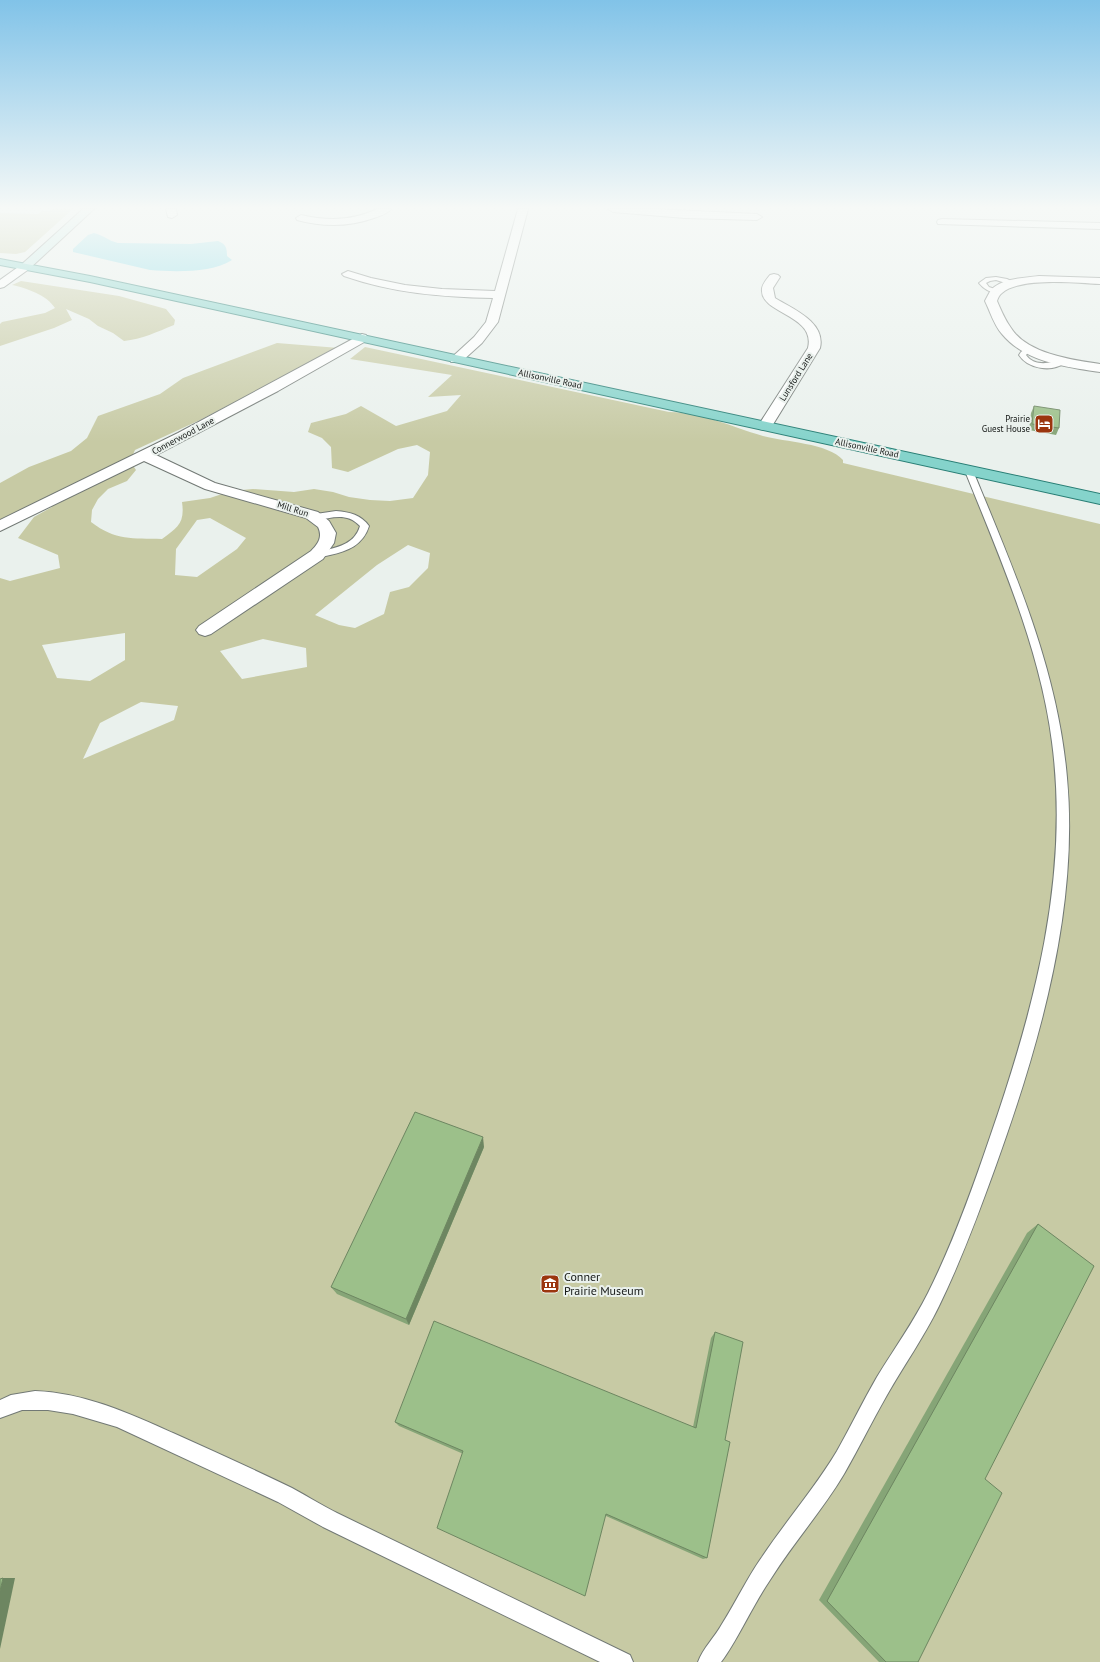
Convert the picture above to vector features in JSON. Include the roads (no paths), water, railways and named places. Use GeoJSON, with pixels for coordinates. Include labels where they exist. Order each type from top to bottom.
{"type":"FeatureCollection","features":[{"type":"Feature","properties":{"kind":"main road","name":"Allisonville Road"},"geometry":{"type":"LineString","coordinates":[[125,287],[1100,499]]}},
{"type":"Feature","properties":{"kind":"street"},"geometry":{"type":"LineString","coordinates":[[386,287],[441,294],[500,295]]}},
{"type":"Feature","properties":{"kind":"street"},"geometry":{"type":"LineString","coordinates":[[456,359],[478,340],[490,327],[502,287]]}},
{"type":"Feature","properties":{"kind":"street","name":"Lunsford Lane"},"geometry":{"type":"LineString","coordinates":[[765,426],[814,348],[815,341],[813,333],[806,325],[771,300],[767,295],[768,287]]}},
{"type":"Feature","properties":{"kind":"street"},"geometry":{"type":"LineString","coordinates":[[1005,287],[992,295],[991,303],[1006,332],[1015,340],[1028,349],[1062,362],[1100,368]]}},
{"type":"Feature","properties":{"kind":"street","name":"Connerwood Lane"},"geometry":{"type":"LineString","coordinates":[[0,526],[145,456],[331,357],[362,338]]}},
{"type":"Feature","properties":{"kind":"street","name":"Mill Run"},"geometry":{"type":"LineString","coordinates":[[145,456],[210,486],[292,508],[316,517],[327,527],[330,534],[325,547],[317,555],[204,630]]}},
{"type":"Feature","properties":{"kind":"lane"},"geometry":{"type":"LineString","coordinates":[[708,1662],[722,1645],[766,1566],[836,1470],[887,1376],[922,1322],[953,1257],[976,1198],[1019,1073],[1042,989],[1057,895],[1062,841],[1062,779],[1057,736],[1042,662],[1028,620],[970,471]]}},
{"type":"Feature","properties":{"kind":"lane"},"geometry":{"type":"LineString","coordinates":[[316,517],[329,514],[347,514],[360,519],[365,526],[364,533],[358,541],[336,551],[317,555]]}},
{"type":"Feature","properties":{"kind":"lane"},"geometry":{"type":"LineString","coordinates":[[0,1409],[28,1400],[53,1401],[97,1411],[128,1422],[286,1496],[469,1589],[623,1662]]}},
{"type":"Feature","properties":{"kind":"place","name":"Prairie Guest House"},"geometry":{"type":"Point","coordinates":[1044,424]}},
{"type":"Feature","properties":{"kind":"place","name":"Conner Prairie Museum"},"geometry":{"type":"Point","coordinates":[550,1284]}}]}
